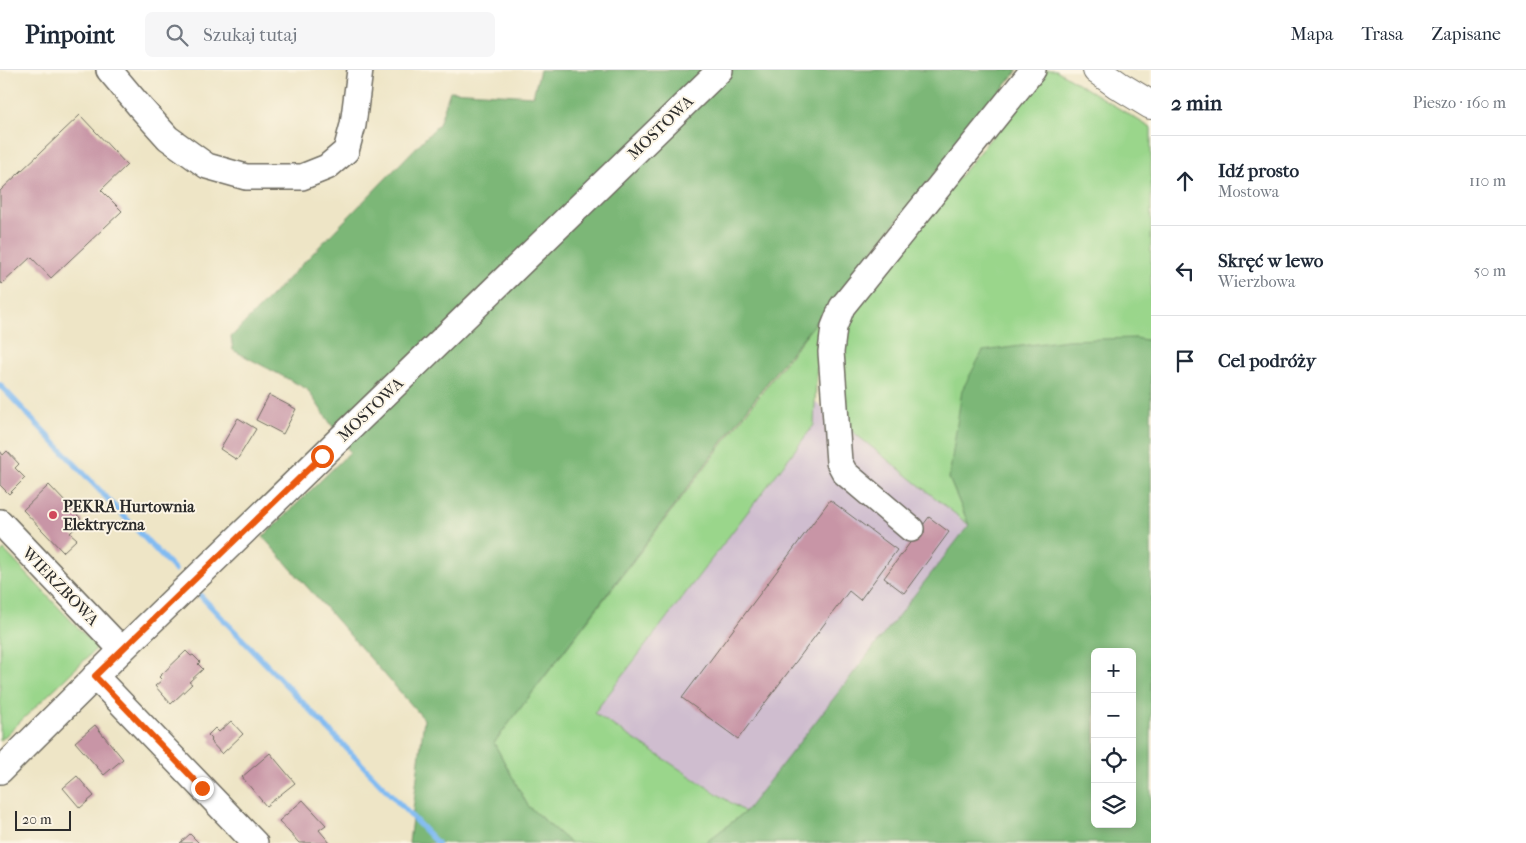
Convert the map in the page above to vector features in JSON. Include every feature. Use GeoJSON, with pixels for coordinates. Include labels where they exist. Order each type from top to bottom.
{"type":"FeatureCollection","features":[{"type":"Feature","properties":{"kind":"main road"},"geometry":{"type":"LineString","coordinates":[[1097,70],[1118,85],[1151,104]]}},
{"type":"Feature","properties":{"kind":"street"},"geometry":{"type":"LineString","coordinates":[[109,70],[168,138],[207,166],[246,177],[302,177],[327,167],[346,151],[360,70]]}},
{"type":"Feature","properties":{"kind":"street","name":"MOSTOWA"},"geometry":{"type":"LineString","coordinates":[[0,771],[95,676],[720,70]]}},
{"type":"Feature","properties":{"kind":"street"},"geometry":{"type":"LineString","coordinates":[[911,529],[845,473],[839,462],[831,352],[834,327],[842,307],[1033,70]]}},
{"type":"Feature","properties":{"kind":"street","name":"WIERZBOWA"},"geometry":{"type":"LineString","coordinates":[[0,522],[122,650]]}},
{"type":"Feature","properties":{"kind":"street"},"geometry":{"type":"LineString","coordinates":[[95,676],[255,843]]}},
{"type":"Feature","properties":{"kind":"shaded area"},"geometry":{"type":"Polygon","coordinates":[[[815,402],[969,525],[745,812],[594,713],[814,425],[815,402]]]}},
{"type":"Feature","properties":{"kind":"green space"},"geometry":{"type":"Polygon","coordinates":[[[540,70],[1018,70],[777,370],[494,743],[528,806],[570,843],[409,843],[424,719],[263,537],[350,452],[307,389],[233,350],[231,337],[439,124],[450,91],[533,96],[540,70]]]}},
{"type":"Feature","properties":{"kind":"green space"},"geometry":{"type":"Polygon","coordinates":[[[1046,70],[1056,70],[1151,128],[1151,341],[1135,338],[949,478],[969,525],[843,424],[840,358],[845,318],[1046,70]]]}},
{"type":"Feature","properties":{"kind":"green space"},"geometry":{"type":"Polygon","coordinates":[[[819,318],[814,425],[594,713],[745,812],[705,843],[570,843],[528,806],[494,743],[819,318]]]}},
{"type":"Feature","properties":{"kind":"green space"},"geometry":{"type":"Polygon","coordinates":[[[1135,338],[1151,341],[1151,843],[705,843],[745,812],[969,525],[949,478],[962,390],[983,351],[1067,340],[1135,338]]]}},
{"type":"Feature","properties":{"kind":"green space"},"geometry":{"type":"Polygon","coordinates":[[[4,550],[97,648],[0,741],[0,554],[4,550]]]}},
{"type":"Feature","properties":{"kind":"building"},"geometry":{"type":"Polygon","coordinates":[[[80,115],[127,165],[101,190],[122,211],[51,278],[31,257],[2,284],[0,282],[0,191],[80,115]]]}},
{"type":"Feature","properties":{"kind":"building"},"geometry":{"type":"Polygon","coordinates":[[[269,395],[296,409],[283,434],[256,420],[269,395]]]}},
{"type":"Feature","properties":{"kind":"building"},"geometry":{"type":"Polygon","coordinates":[[[238,418],[256,429],[237,460],[220,449],[238,418]]]}},
{"type":"Feature","properties":{"kind":"building"},"geometry":{"type":"Polygon","coordinates":[[[0,451],[3,455],[7,451],[19,464],[15,468],[25,478],[9,494],[0,485],[0,451]]]}},
{"type":"Feature","properties":{"kind":"building","name":"PEKRA Hurtownia Elektryczna"},"geometry":{"type":"Polygon","coordinates":[[[49,485],[83,521],[70,533],[77,539],[63,552],[23,510],[49,485]]]}},
{"type":"Feature","properties":{"kind":"building"},"geometry":{"type":"Polygon","coordinates":[[[830,500],[897,550],[860,600],[849,591],[738,739],[682,698],[830,500]]]}},
{"type":"Feature","properties":{"kind":"building"},"geometry":{"type":"Polygon","coordinates":[[[929,517],[949,532],[904,593],[884,578],[929,517]]]}},
{"type":"Feature","properties":{"kind":"building"},"geometry":{"type":"Polygon","coordinates":[[[186,651],[200,662],[198,664],[203,669],[189,682],[192,684],[171,704],[155,686],[162,680],[159,677],[186,651]]]}},
{"type":"Feature","properties":{"kind":"building"},"geometry":{"type":"Polygon","coordinates":[[[231,721],[243,734],[222,754],[210,741],[212,739],[208,735],[215,728],[219,732],[231,721]]]}},
{"type":"Feature","properties":{"kind":"building"},"geometry":{"type":"Polygon","coordinates":[[[95,725],[123,759],[104,775],[75,742],[95,725]]]}},
{"type":"Feature","properties":{"kind":"building"},"geometry":{"type":"Polygon","coordinates":[[[270,753],[295,783],[266,806],[242,777],[270,753]]]}},
{"type":"Feature","properties":{"kind":"building"},"geometry":{"type":"Polygon","coordinates":[[[77,776],[94,796],[80,808],[63,788],[77,776]]]}},
{"type":"Feature","properties":{"kind":"building"},"geometry":{"type":"Polygon","coordinates":[[[303,800],[326,825],[319,830],[330,843],[299,843],[279,821],[303,800]]]}},
{"type":"Feature","properties":{"kind":"building"},"geometry":{"type":"Polygon","coordinates":[[[190,834],[199,843],[180,843],[190,834]]]}},
{"type":"Feature","properties":{"kind":"waterway"},"geometry":{"type":"LineString","coordinates":[[0,385],[175,570]]}},
{"type":"Feature","properties":{"kind":"waterway"},"geometry":{"type":"LineString","coordinates":[[199,594],[437,843]]}},
{"type":"Feature","properties":{"kind":"place","name":"PEKRA Hurtownia Elektryczna"},"geometry":{"type":"Point","coordinates":[53,515]}},
{"type":"Feature","properties":{"kind":"route"},"geometry":{"type":"LineString","coordinates":[[202,788],[95,676],[322,456]]}}]}
